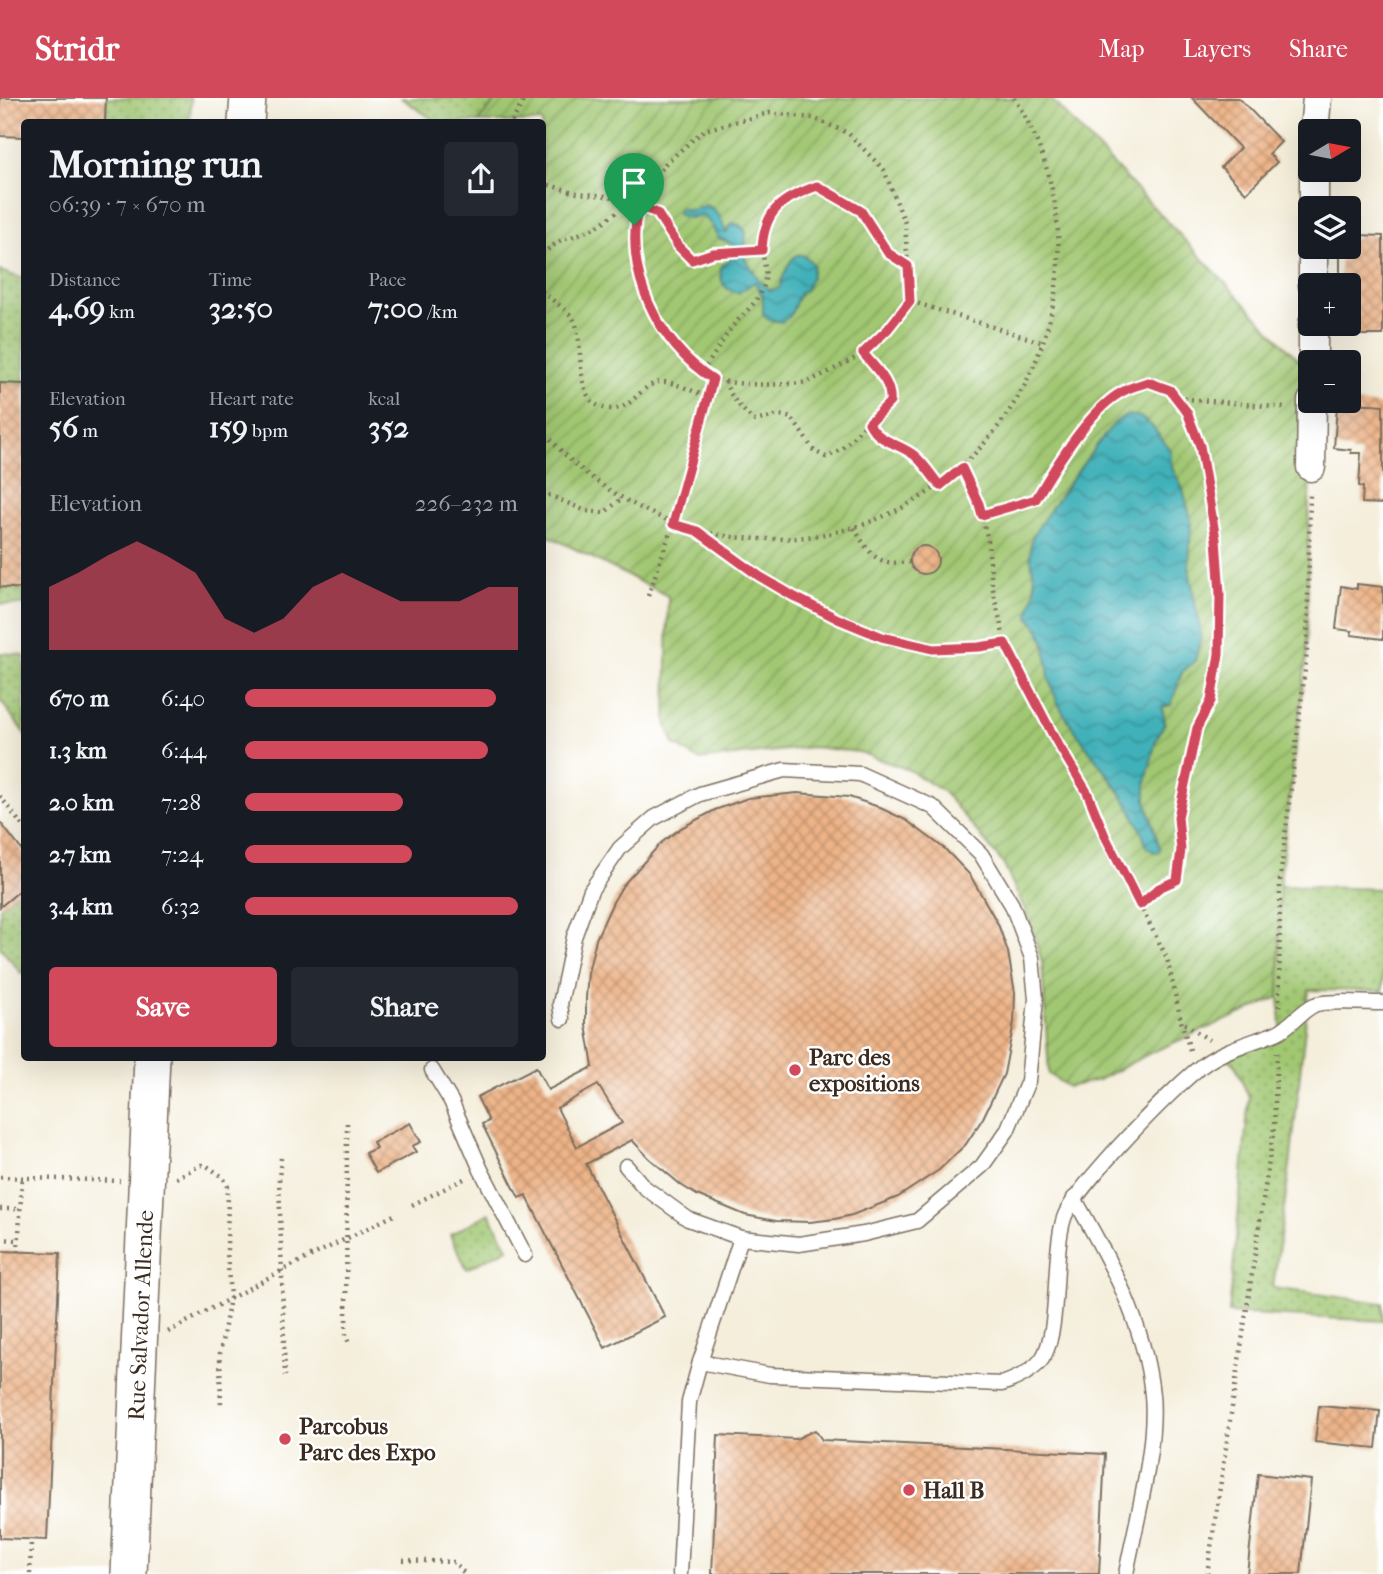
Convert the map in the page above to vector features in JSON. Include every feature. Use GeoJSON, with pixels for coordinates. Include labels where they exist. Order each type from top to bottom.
{"type":"FeatureCollection","features":[{"type":"Feature","properties":{"kind":"street"},"geometry":{"type":"LineString","coordinates":[[246,119],[248,98]]}},
{"type":"Feature","properties":{"kind":"street"},"geometry":{"type":"LineString","coordinates":[[1315,119],[1317,98]]}},
{"type":"Feature","properties":{"kind":"street"},"geometry":{"type":"LineString","coordinates":[[1311,467],[1312,413]]}},
{"type":"Feature","properties":{"kind":"street","name":"Rue Salvador Allende"},"geometry":{"type":"LineString","coordinates":[[129,1574],[152,1061]]}},
{"type":"Feature","properties":{"kind":"lane"},"geometry":{"type":"LineString","coordinates":[[562,1019],[560,1004],[574,937],[591,890],[620,848],[653,818],[700,794],[784,770],[860,774],[933,807],[981,855],[1012,905],[1032,958],[1035,986],[1028,1081],[1007,1131],[982,1166],[918,1222],[799,1244],[741,1238],[688,1219],[643,1187],[626,1166]]}},
{"type":"Feature","properties":{"kind":"lane"},"geometry":{"type":"LineString","coordinates":[[700,1362],[770,1375],[1002,1384],[1017,1379],[1041,1360],[1050,1341],[1056,1261],[1064,1217],[1074,1198],[1163,1101],[1203,1065],[1245,1043],[1278,1032],[1316,1003],[1383,1003]]}},
{"type":"Feature","properties":{"kind":"lane"},"geometry":{"type":"LineString","coordinates":[[432,1070],[451,1101],[481,1170],[525,1255]]}},
{"type":"Feature","properties":{"kind":"lane"},"geometry":{"type":"LineString","coordinates":[[1074,1198],[1110,1261],[1134,1318],[1145,1355],[1152,1396],[1150,1447],[1126,1574]]}},
{"type":"Feature","properties":{"kind":"lane"},"geometry":{"type":"LineString","coordinates":[[680,1574],[689,1402],[741,1238]]}},
{"type":"Feature","properties":{"kind":"path"},"geometry":{"type":"LineString","coordinates":[[514,119],[526,98]]}},
{"type":"Feature","properties":{"kind":"path"},"geometry":{"type":"LineString","coordinates":[[546,432],[581,470],[621,499],[673,524],[750,540],[802,539],[854,528],[899,511],[940,486],[962,468],[997,431],[1024,389],[1044,343],[1057,287],[1059,230],[1049,174],[1028,121],[1014,98]]}},
{"type":"Feature","properties":{"kind":"path"},"geometry":{"type":"LineString","coordinates":[[769,113],[813,118],[848,133],[884,170],[905,223],[910,301],[888,329],[863,353],[807,382],[750,384],[713,379],[681,353],[657,321],[640,279],[634,225],[643,200],[665,164],[704,130],[769,113]]}},
{"type":"Feature","properties":{"kind":"path"},"geometry":{"type":"LineString","coordinates":[[546,184],[577,193],[643,200]]}},
{"type":"Feature","properties":{"kind":"path"},"geometry":{"type":"LineString","coordinates":[[702,372],[733,325],[763,288],[766,266],[762,250],[763,232],[774,209],[789,196],[817,186],[861,211],[888,253],[908,266]]}},
{"type":"Feature","properties":{"kind":"path"},"geometry":{"type":"LineString","coordinates":[[546,251],[558,242],[595,228],[628,204],[657,213],[678,246],[692,260],[713,253],[762,250]]}},
{"type":"Feature","properties":{"kind":"path"},"geometry":{"type":"LineString","coordinates":[[546,295],[573,320],[582,355],[580,369],[584,388],[592,402],[606,409],[621,409],[649,386],[663,382],[708,397]]}},
{"type":"Feature","properties":{"kind":"path"},"geometry":{"type":"LineString","coordinates":[[910,301],[1044,343]]}},
{"type":"Feature","properties":{"kind":"path"},"geometry":{"type":"LineString","coordinates":[[725,381],[728,391],[755,421],[779,415],[792,418],[814,451],[826,457],[839,452],[890,402],[891,392],[885,381],[863,353]]}},
{"type":"Feature","properties":{"kind":"path"},"geometry":{"type":"LineString","coordinates":[[648,596],[673,524],[713,379]]}},
{"type":"Feature","properties":{"kind":"path"},"geometry":{"type":"LineString","coordinates":[[982,515],[1036,499],[1068,449],[1094,416],[1120,392],[1148,382],[1170,390],[1187,412],[1200,446],[1216,539],[1220,594],[1219,654],[1211,701],[1197,728],[1185,777],[1178,817],[1181,850],[1177,880],[1159,888],[1140,905]]}},
{"type":"Feature","properties":{"kind":"path"},"geometry":{"type":"LineString","coordinates":[[1177,398],[1298,404]]}},
{"type":"Feature","properties":{"kind":"path"},"geometry":{"type":"LineString","coordinates":[[869,423],[874,434],[905,448],[917,458],[940,486]]}},
{"type":"Feature","properties":{"kind":"path"},"geometry":{"type":"LineString","coordinates":[[962,468],[982,515],[988,541],[992,585],[1005,643],[1055,739],[1087,792],[1105,836],[1167,958],[1190,1049]]}},
{"type":"Feature","properties":{"kind":"path"},"geometry":{"type":"LineString","coordinates":[[546,494],[586,511],[604,513],[621,499]]}},
{"type":"Feature","properties":{"kind":"path"},"geometry":{"type":"LineString","coordinates":[[854,528],[870,555],[894,564],[911,562]]}},
{"type":"Feature","properties":{"kind":"path"},"geometry":{"type":"LineString","coordinates":[[697,531],[782,589],[838,619],[882,637],[933,649],[1005,643]]}},
{"type":"Feature","properties":{"kind":"path"},"geometry":{"type":"LineString","coordinates":[[0,796],[21,824]]}},
{"type":"Feature","properties":{"kind":"path"},"geometry":{"type":"LineString","coordinates":[[1181,1020],[1227,1052]]}},
{"type":"Feature","properties":{"kind":"path"},"geometry":{"type":"LineString","coordinates":[[347,1123],[346,1334],[349,1344]]}},
{"type":"Feature","properties":{"kind":"path"},"geometry":{"type":"LineString","coordinates":[[281,1158],[279,1178],[285,1376]]}},
{"type":"Feature","properties":{"kind":"path"},"geometry":{"type":"LineString","coordinates":[[412,1205],[481,1170]]}},
{"type":"Feature","properties":{"kind":"path"},"geometry":{"type":"LineString","coordinates":[[18,1252],[22,1178]]}},
{"type":"Feature","properties":{"kind":"path"},"geometry":{"type":"LineString","coordinates":[[221,1408],[220,1353],[230,1298],[227,1252],[228,1187]]}},
{"type":"Feature","properties":{"kind":"path"},"geometry":{"type":"LineString","coordinates":[[0,1209],[20,1209]]}},
{"type":"Feature","properties":{"kind":"path"},"geometry":{"type":"LineString","coordinates":[[139,1347],[281,1271],[398,1213]]}},
{"type":"Feature","properties":{"kind":"path"},"geometry":{"type":"LineString","coordinates":[[0,1239],[18,1240]]}},
{"type":"Feature","properties":{"kind":"path"},"geometry":{"type":"LineString","coordinates":[[30,1574],[31,1539]]}},
{"type":"Feature","properties":{"kind":"path"},"geometry":{"type":"LineString","coordinates":[[402,1560],[454,1562],[465,1574]]}},
{"type":"Feature","properties":{"kind":"green space"},"geometry":{"type":"Polygon","coordinates":[[[106,98],[191,98],[190,119],[105,119],[106,98]]]}},
{"type":"Feature","properties":{"kind":"green space"},"geometry":{"type":"Polygon","coordinates":[[[401,98],[498,98],[480,119],[432,119],[401,98]]]}},
{"type":"Feature","properties":{"kind":"green space"},"geometry":{"type":"Polygon","coordinates":[[[498,98],[1050,98],[1298,359],[1298,413],[1310,413],[1307,652],[1280,880],[1279,997],[1150,1053],[1098,1080],[1068,1087],[1049,1074],[1042,962],[1029,919],[1003,863],[944,792],[909,770],[859,752],[812,747],[699,760],[674,744],[666,724],[668,596],[546,535],[546,119],[480,119],[498,98]]]}},
{"type":"Feature","properties":{"kind":"green space"},"geometry":{"type":"Polygon","coordinates":[[[0,271],[21,278],[21,384],[0,383],[0,271]]]}},
{"type":"Feature","properties":{"kind":"green space"},"geometry":{"type":"Polygon","coordinates":[[[0,587],[21,589],[21,605],[0,604],[0,587]]]}},
{"type":"Feature","properties":{"kind":"green space"},"geometry":{"type":"Polygon","coordinates":[[[0,653],[21,655],[21,729],[0,700],[0,653]]]}},
{"type":"Feature","properties":{"kind":"green space"},"geometry":{"type":"Polygon","coordinates":[[[1280,886],[1383,889],[1383,991],[1309,990],[1291,1158],[1273,1288],[1383,1303],[1383,1321],[1229,1313],[1249,1098],[1235,1064],[1228,1059],[1282,1038],[1279,997],[1280,886]]]}},
{"type":"Feature","properties":{"kind":"green space"},"geometry":{"type":"Polygon","coordinates":[[[21,890],[21,973],[0,947],[0,907],[21,890]]]}},
{"type":"Feature","properties":{"kind":"green space"},"geometry":{"type":"Polygon","coordinates":[[[489,1213],[508,1248],[467,1269],[450,1235],[489,1213]]]}},
{"type":"Feature","properties":{"kind":"water"},"geometry":{"type":"Polygon","coordinates":[[[706,205],[717,213],[726,233],[732,223],[740,225],[746,232],[744,257],[770,291],[779,288],[787,267],[795,256],[806,257],[813,265],[806,289],[800,293],[790,316],[782,322],[769,320],[763,315],[763,297],[755,282],[738,293],[724,284],[721,267],[732,257],[737,258],[732,244],[718,238],[711,224],[703,216],[689,218],[677,214],[679,208],[692,210],[706,205]]]}},
{"type":"Feature","properties":{"kind":"water"},"geometry":{"type":"Polygon","coordinates":[[[1128,415],[1140,417],[1152,426],[1170,450],[1172,468],[1183,489],[1191,520],[1189,568],[1201,637],[1195,661],[1182,672],[1171,705],[1162,707],[1165,722],[1156,740],[1146,782],[1146,800],[1160,849],[1157,853],[1147,848],[1140,828],[1120,792],[1060,707],[1050,681],[1043,638],[1029,618],[1035,587],[1030,552],[1032,539],[1101,440],[1118,420],[1128,415]]]}},
{"type":"Feature","properties":{"kind":"building"},"geometry":{"type":"Polygon","coordinates":[[[0,98],[106,98],[105,119],[21,119],[21,137],[0,136],[0,98]]]}},
{"type":"Feature","properties":{"kind":"building"},"geometry":{"type":"Polygon","coordinates":[[[1192,98],[1239,98],[1281,142],[1269,154],[1277,162],[1246,193],[1221,167],[1240,148],[1192,98]]]}},
{"type":"Feature","properties":{"kind":"building"},"geometry":{"type":"Polygon","coordinates":[[[1361,235],[1383,236],[1383,335],[1361,335],[1361,273],[1340,273],[1340,259],[1361,259],[1361,235]]]}},
{"type":"Feature","properties":{"kind":"building"},"geometry":{"type":"Polygon","coordinates":[[[0,383],[21,384],[21,589],[0,587],[0,383]]]}},
{"type":"Feature","properties":{"kind":"building"},"geometry":{"type":"Polygon","coordinates":[[[1361,404],[1383,405],[1383,504],[1362,503],[1363,487],[1359,486],[1361,453],[1334,448],[1336,413],[1361,413],[1361,404]]]}},
{"type":"Feature","properties":{"kind":"building"},"geometry":{"type":"Polygon","coordinates":[[[924,546],[934,550],[938,560],[934,570],[924,574],[914,570],[910,560],[914,550],[924,546]]]}},
{"type":"Feature","properties":{"kind":"building"},"geometry":{"type":"Polygon","coordinates":[[[1357,584],[1383,587],[1383,639],[1351,635],[1352,631],[1336,629],[1341,586],[1357,589],[1357,584]]]}},
{"type":"Feature","properties":{"kind":"building","name":"Parc des expositions"},"geometry":{"type":"Polygon","coordinates":[[[797,793],[849,797],[876,806],[906,820],[945,849],[970,875],[998,924],[1008,952],[1015,993],[1014,1022],[1004,1074],[983,1118],[966,1144],[939,1170],[898,1197],[835,1219],[810,1222],[776,1221],[745,1215],[697,1195],[681,1185],[632,1140],[586,1164],[665,1317],[605,1348],[526,1195],[519,1198],[482,1124],[489,1121],[477,1097],[536,1067],[548,1090],[593,1067],[586,1025],[588,973],[596,939],[613,902],[623,885],[661,843],[681,828],[715,810],[748,798],[797,793]],[[598,1085],[557,1108],[577,1147],[622,1123],[598,1085]]]}},
{"type":"Feature","properties":{"kind":"building"},"geometry":{"type":"Polygon","coordinates":[[[0,822],[21,849],[21,890],[0,907],[0,822]]]}},
{"type":"Feature","properties":{"kind":"building"},"geometry":{"type":"Polygon","coordinates":[[[410,1123],[421,1142],[412,1146],[416,1152],[376,1173],[365,1153],[376,1148],[373,1142],[410,1123]]]}},
{"type":"Feature","properties":{"kind":"building"},"geometry":{"type":"Polygon","coordinates":[[[0,1251],[60,1253],[47,1540],[0,1538],[0,1251]]]}},
{"type":"Feature","properties":{"kind":"building"},"geometry":{"type":"Polygon","coordinates":[[[1319,1406],[1380,1411],[1376,1448],[1315,1442],[1319,1406]]]}},
{"type":"Feature","properties":{"kind":"building","name":"Hall B"},"geometry":{"type":"Polygon","coordinates":[[[815,1430],[822,1440],[1105,1454],[1099,1574],[712,1574],[718,1435],[796,1439],[815,1430]]]}},
{"type":"Feature","properties":{"kind":"building"},"geometry":{"type":"Polygon","coordinates":[[[1258,1474],[1311,1480],[1301,1574],[1247,1574],[1258,1474]]]}},
{"type":"Feature","properties":{"kind":"place","name":"Parc des expositions"},"geometry":{"type":"Point","coordinates":[795,1070]}},
{"type":"Feature","properties":{"kind":"place","name":"Parcobus Parc des Expo"},"geometry":{"type":"Point","coordinates":[285,1439]}},
{"type":"Feature","properties":{"kind":"place","name":"Hall B"},"geometry":{"type":"Point","coordinates":[909,1490]}},
{"type":"Feature","properties":{"kind":"route"},"geometry":{"type":"LineString","coordinates":[[817,186],[861,211],[888,253],[908,266],[910,301],[888,329],[863,353],[891,392],[890,402],[869,423],[874,434],[905,448],[917,458],[940,486],[962,468],[982,515],[1036,499],[1068,449],[1094,416],[1120,392],[1148,382],[1170,390],[1187,412],[1200,446],[1216,539],[1220,594],[1219,654],[1211,701],[1197,728],[1178,817],[1181,850],[1177,880],[1159,888],[1140,905],[1105,836],[1087,792],[1055,739],[1005,643],[933,649],[882,637],[793,596],[759,576],[697,531],[673,524],[713,379],[681,353],[657,321],[640,279],[634,225],[639,206],[657,213],[678,246],[692,260],[713,253],[762,250],[763,232],[774,209],[789,196],[817,186]]}}]}
